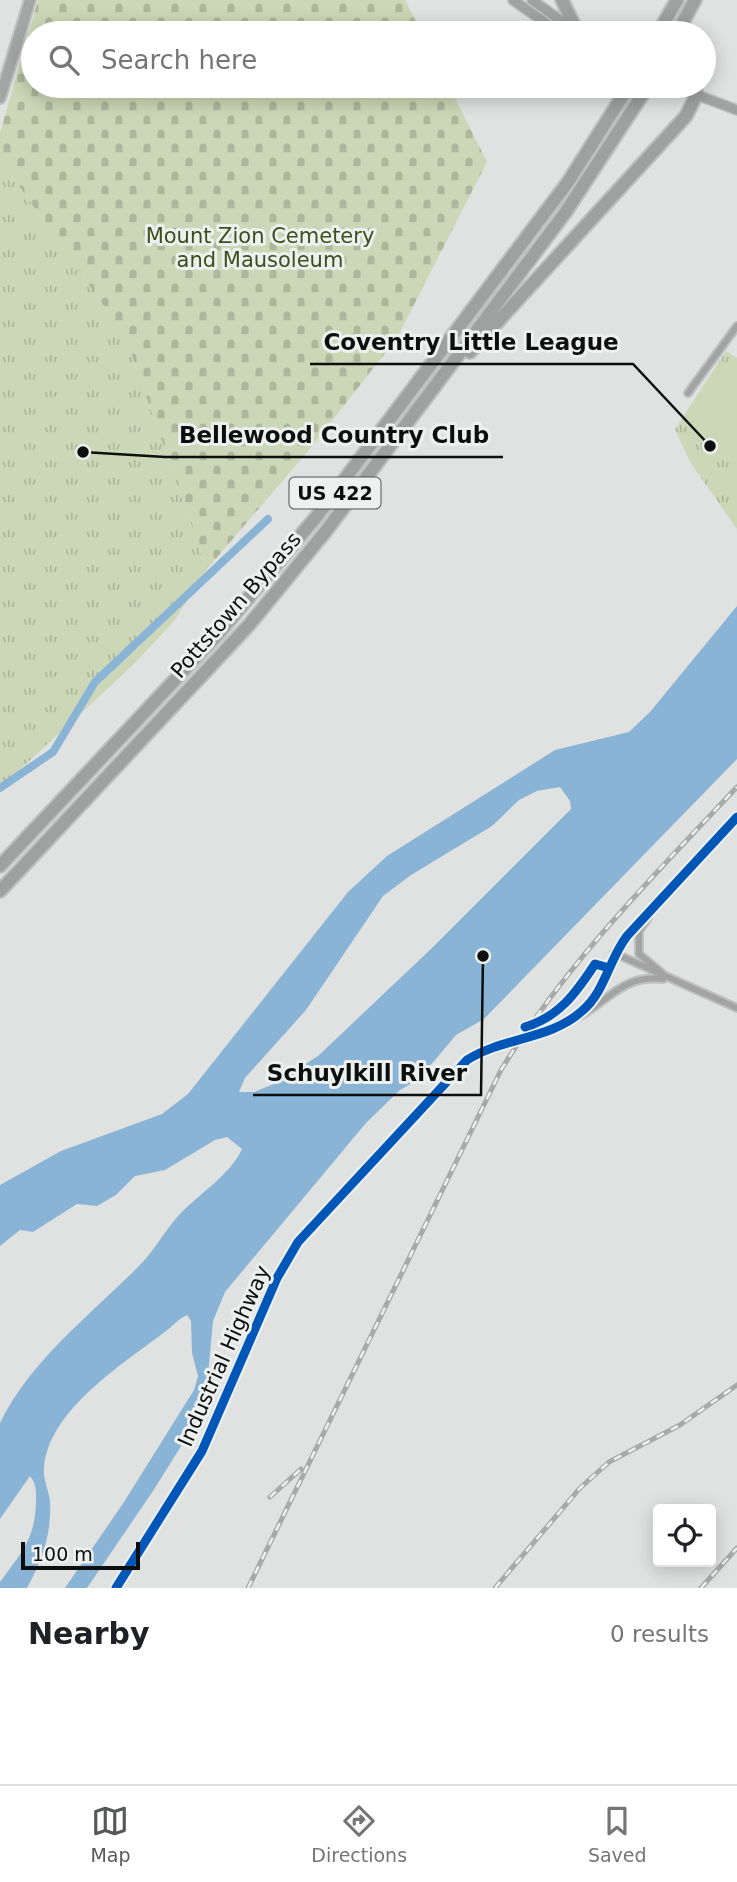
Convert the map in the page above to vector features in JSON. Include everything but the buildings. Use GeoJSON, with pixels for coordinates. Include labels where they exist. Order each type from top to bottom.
{"type":"FeatureCollection","features":[{"type":"Feature","properties":{"kind":"highway"},"geometry":{"type":"LineString","coordinates":[[562,0],[572,21]]}},
{"type":"Feature","properties":{"kind":"highway"},"geometry":{"type":"LineString","coordinates":[[665,21],[677,0]]}},
{"type":"Feature","properties":{"kind":"highway"},"geometry":{"type":"LineString","coordinates":[[684,21],[695,0]]}},
{"type":"Feature","properties":{"kind":"highway","name":"Pottstown Bypass"},"geometry":{"type":"LineString","coordinates":[[0,866],[219,633],[317,516],[560,193],[621,98]]}},
{"type":"Feature","properties":{"kind":"highway","name":"Pottstown Bypass"},"geometry":{"type":"LineString","coordinates":[[0,891],[249,625],[326,531],[597,169],[641,98]]}},
{"type":"Feature","properties":{"kind":"highway"},"geometry":{"type":"LineString","coordinates":[[444,376],[456,367],[603,209],[686,116],[695,98]]}},
{"type":"Feature","properties":{"kind":"main road"},"geometry":{"type":"LineString","coordinates":[[24,21],[30,0]]}},
{"type":"Feature","properties":{"kind":"main road"},"geometry":{"type":"LineString","coordinates":[[513,0],[543,21]]}},
{"type":"Feature","properties":{"kind":"main road"},"geometry":{"type":"LineString","coordinates":[[532,0],[561,21]]}},
{"type":"Feature","properties":{"kind":"main road"},"geometry":{"type":"LineString","coordinates":[[0,98],[21,29]]}},
{"type":"Feature","properties":{"kind":"main road"},"geometry":{"type":"LineString","coordinates":[[707,98],[737,110]]}},
{"type":"Feature","properties":{"kind":"street"},"geometry":{"type":"LineString","coordinates":[[688,393],[737,326]]}},
{"type":"Feature","properties":{"kind":"street","name":"Industrial Highway"},"geometry":{"type":"LineString","coordinates":[[116,1588],[201,1451],[277,1278],[298,1242],[467,1060],[482,1050],[560,1027],[583,1011],[595,996],[614,953],[737,817]]}},
{"type":"Feature","properties":{"kind":"street"},"geometry":{"type":"LineString","coordinates":[[655,908],[639,931],[636,944],[639,954],[669,979]]}},
{"type":"Feature","properties":{"kind":"street"},"geometry":{"type":"LineString","coordinates":[[614,953],[737,1008]]}},
{"type":"Feature","properties":{"kind":"street"},"geometry":{"type":"LineString","coordinates":[[560,1027],[599,1006],[622,985],[642,977],[669,979]]}},
{"type":"Feature","properties":{"kind":"green space","name":"Mount Zion Cemetery and Mausoleum"},"geometry":{"type":"Polygon","coordinates":[[[38,0],[405,0],[416,21],[32,21],[38,0]]]}},
{"type":"Feature","properties":{"kind":"green space","name":"Mount Zion Cemetery and Mausoleum"},"geometry":{"type":"Polygon","coordinates":[[[21,60],[21,98],[455,98],[487,162],[397,338],[309,450],[207,569],[125,336],[0,159],[0,133],[21,60]]]}},
{"type":"Feature","properties":{"kind":"green space"},"geometry":{"type":"Polygon","coordinates":[[[0,159],[125,336],[207,569],[175,620],[132,666],[0,788],[0,159]]]}},
{"type":"Feature","properties":{"kind":"green space"},"geometry":{"type":"Polygon","coordinates":[[[726,351],[737,358],[737,529],[690,462],[675,429],[726,351]]]}},
{"type":"Feature","properties":{"kind":"green space"},"geometry":{"type":"Polygon","coordinates":[[[722,361],[737,371],[736,444],[705,437],[686,423],[722,361]]]}},
{"type":"Feature","properties":{"kind":"water"},"geometry":{"type":"Polygon","coordinates":[[[737,606],[737,759],[484,1019],[456,1035],[419,1079],[400,1090],[366,1123],[225,1292],[213,1321],[205,1408],[87,1588],[65,1588],[124,1502],[194,1390],[198,1376],[192,1353],[191,1321],[187,1315],[110,1373],[73,1408],[58,1427],[48,1448],[44,1477],[50,1501],[48,1535],[37,1568],[27,1588],[0,1588],[0,1582],[30,1536],[36,1495],[30,1476],[0,1519],[0,1423],[27,1379],[44,1359],[143,1262],[174,1221],[230,1167],[242,1149],[227,1137],[215,1140],[165,1170],[135,1176],[116,1195],[97,1206],[77,1204],[33,1232],[20,1230],[0,1246],[0,1185],[61,1151],[162,1114],[188,1094],[348,892],[387,856],[555,750],[629,732],[650,712],[737,606]],[[560,787],[537,791],[519,800],[492,826],[411,875],[383,896],[306,1010],[245,1078],[239,1092],[254,1092],[274,1084],[318,1056],[432,948],[571,809],[570,801],[560,787]]]}},
{"type":"Feature","properties":{"kind":"waterway"},"geometry":{"type":"LineString","coordinates":[[0,788],[53,752],[95,682],[268,519]]}},
{"type":"Feature","properties":{"kind":"railway"},"geometry":{"type":"LineString","coordinates":[[248,1588],[501,1070],[553,994],[612,922],[737,787]]}},
{"type":"Feature","properties":{"kind":"railway"},"geometry":{"type":"LineString","coordinates":[[495,1588],[580,1488],[609,1462],[680,1425],[737,1385]]}},
{"type":"Feature","properties":{"kind":"railway"},"geometry":{"type":"LineString","coordinates":[[270,1497],[301,1469]]}},
{"type":"Feature","properties":{"kind":"railway"},"geometry":{"type":"LineString","coordinates":[[701,1588],[737,1548]]}},
{"type":"Feature","properties":{"kind":"cycle path"},"geometry":{"type":"LineString","coordinates":[[116,1588],[202,1451],[277,1278],[298,1242],[467,1060],[481,1052],[556,1028],[582,1011],[596,995],[627,936],[737,817]]}},
{"type":"Feature","properties":{"kind":"cycle path"},"geometry":{"type":"LineString","coordinates":[[525,1027],[548,1017],[566,1003],[595,964],[609,968]]}},
{"type":"Feature","properties":{"kind":"place","name":"Coventry Little League"},"geometry":{"type":"Point","coordinates":[710,446]}},
{"type":"Feature","properties":{"kind":"place","name":"Bellewood Country Club"},"geometry":{"type":"Point","coordinates":[83,452]}},
{"type":"Feature","properties":{"kind":"place","name":"Schuylkill River"},"geometry":{"type":"Point","coordinates":[483,956]}}]}
